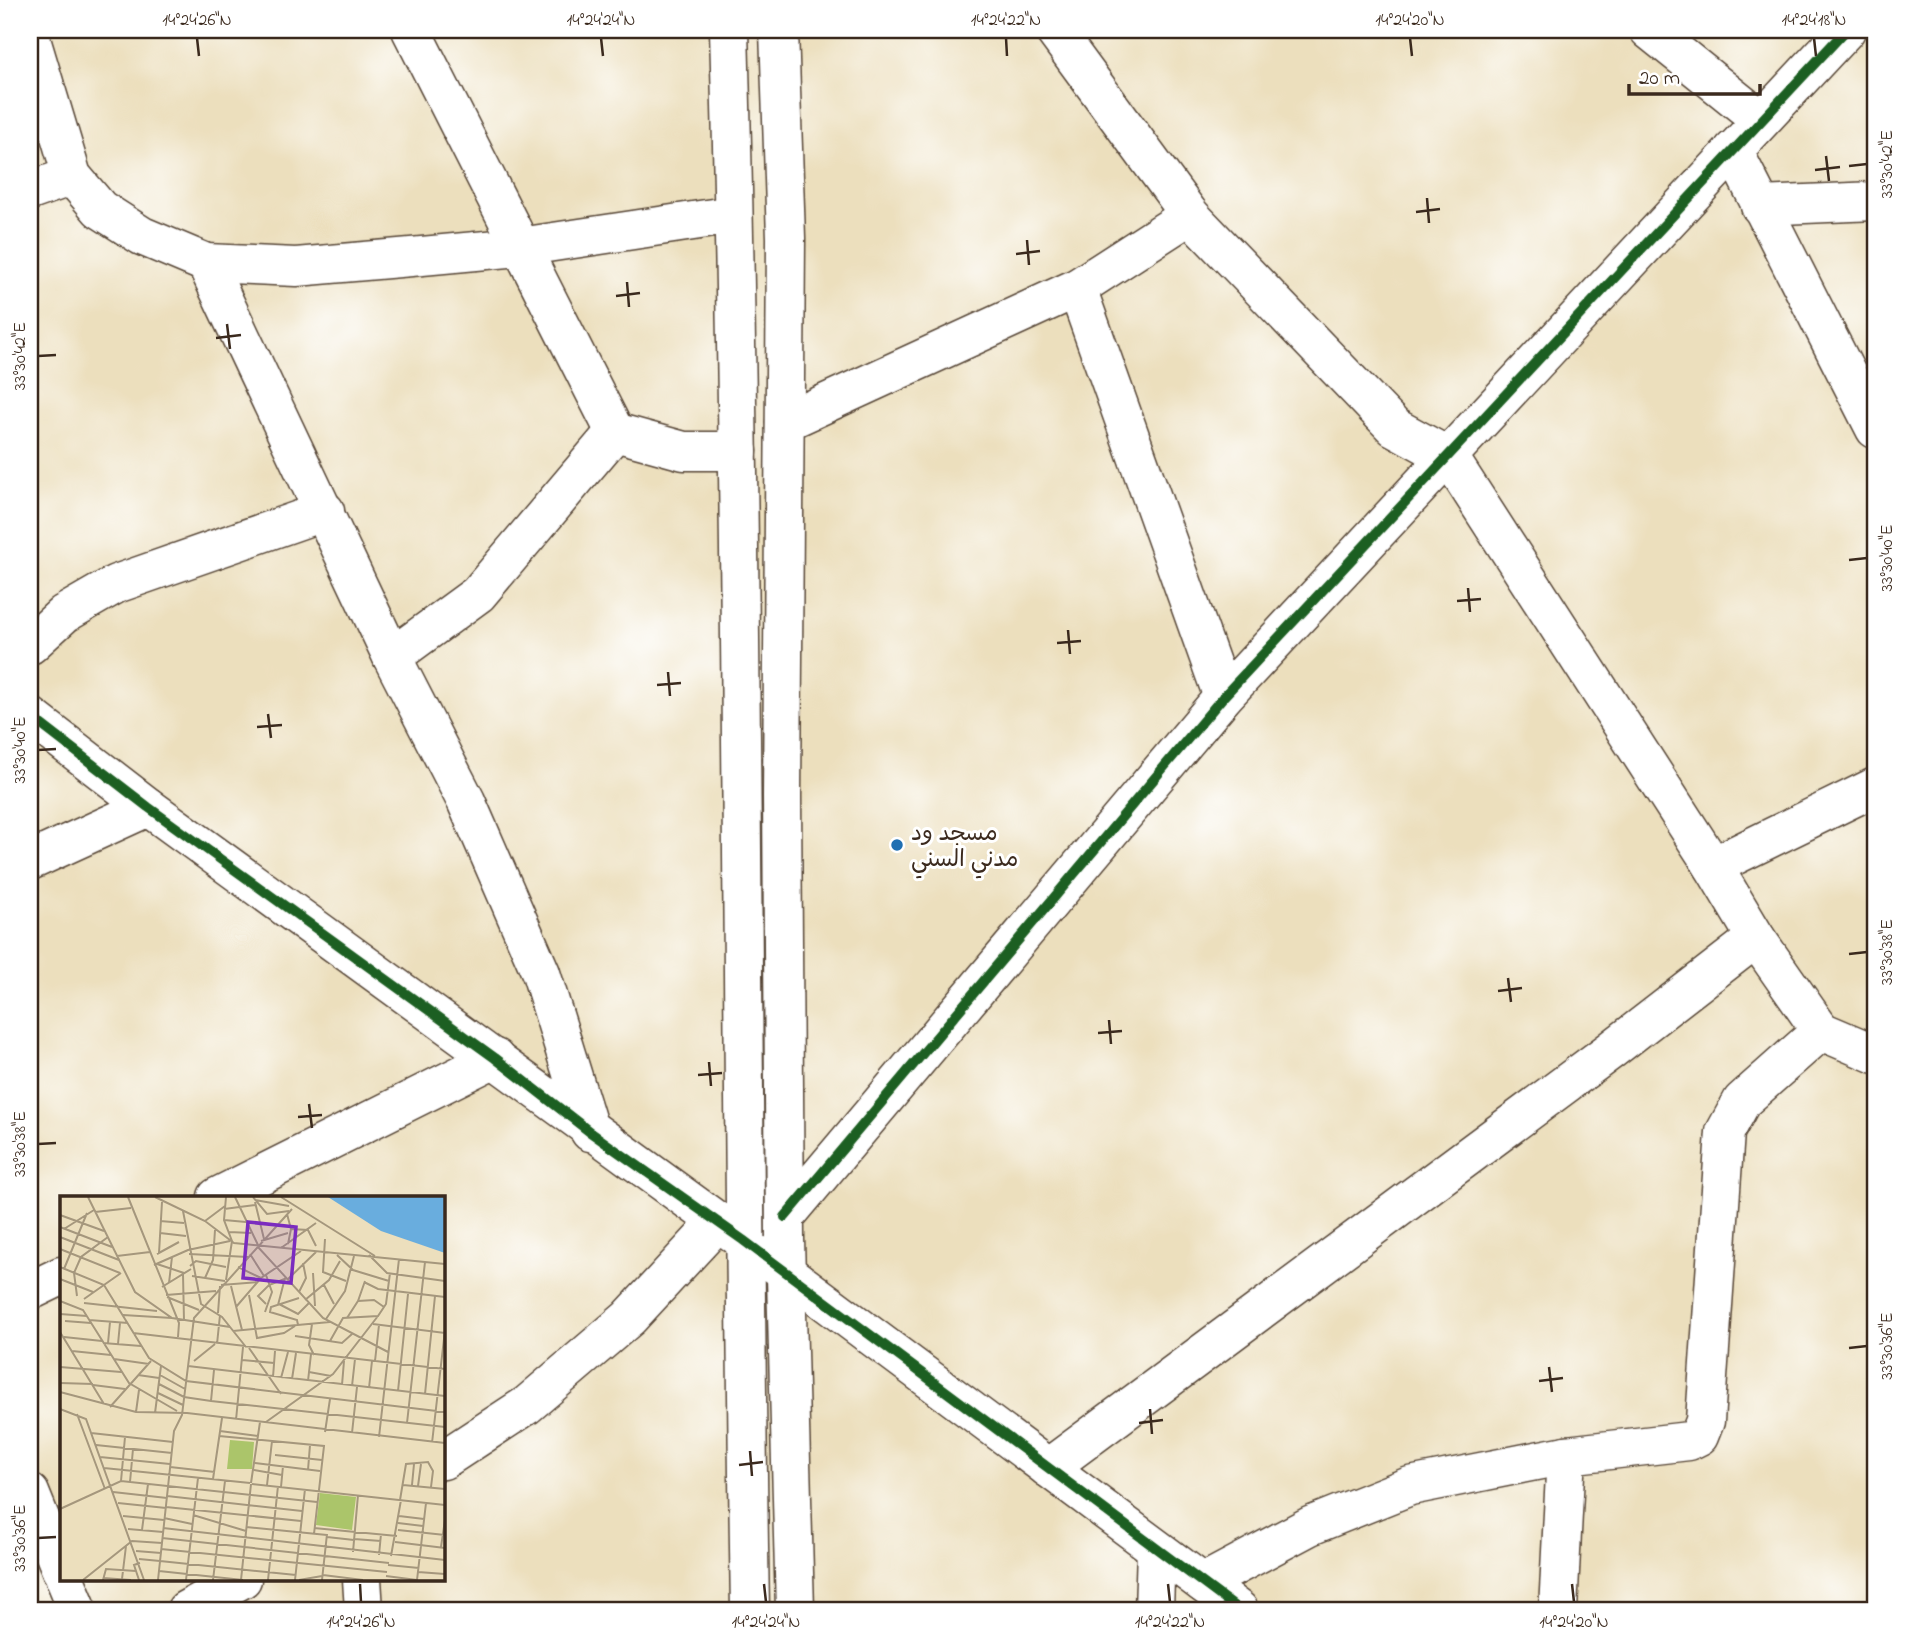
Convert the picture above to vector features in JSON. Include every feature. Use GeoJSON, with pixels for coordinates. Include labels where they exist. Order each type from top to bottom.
{"type":"FeatureCollection","features":[{"type":"Feature","properties":{"kind":"street"},"geometry":{"type":"LineString","coordinates":[[411,30],[615,432],[684,452],[738,451]]}},
{"type":"Feature","properties":{"kind":"street"},"geometry":{"type":"LineString","coordinates":[[729,30],[738,451],[729,1232],[750,1610]]}},
{"type":"Feature","properties":{"kind":"street"},"geometry":{"type":"LineString","coordinates":[[779,30],[786,238],[782,796],[785,1217],[795,1610]]}},
{"type":"Feature","properties":{"kind":"street"},"geometry":{"type":"LineString","coordinates":[[1054,30],[1190,215],[1394,427],[1449,457],[1713,866],[1756,938],[1821,1031],[1875,1054]]}},
{"type":"Feature","properties":{"kind":"street"},"geometry":{"type":"LineString","coordinates":[[1649,30],[1760,118]]}},
{"type":"Feature","properties":{"kind":"street"},"geometry":{"type":"LineString","coordinates":[[785,1217],[1223,697],[1449,457],[1760,118],[1846,30]]}},
{"type":"Feature","properties":{"kind":"street"},"geometry":{"type":"LineString","coordinates":[[30,36],[72,176],[100,209],[131,229],[205,263],[296,267],[520,247],[733,215]]}},
{"type":"Feature","properties":{"kind":"street"},"geometry":{"type":"LineString","coordinates":[[1733,150],[1875,429]]}},
{"type":"Feature","properties":{"kind":"street"},"geometry":{"type":"LineString","coordinates":[[30,191],[72,176]]}},
{"type":"Feature","properties":{"kind":"street"},"geometry":{"type":"LineString","coordinates":[[1760,206],[1875,201]]}},
{"type":"Feature","properties":{"kind":"street"},"geometry":{"type":"LineString","coordinates":[[785,422],[1077,288],[1190,215]]}},
{"type":"Feature","properties":{"kind":"street"},"geometry":{"type":"LineString","coordinates":[[205,263],[326,511],[393,657],[466,801],[541,974],[590,1132]]}},
{"type":"Feature","properties":{"kind":"street"},"geometry":{"type":"LineString","coordinates":[[1077,288],[1223,697]]}},
{"type":"Feature","properties":{"kind":"street"},"geometry":{"type":"LineString","coordinates":[[393,657],[478,594],[615,432]]}},
{"type":"Feature","properties":{"kind":"street"},"geometry":{"type":"LineString","coordinates":[[30,645],[64,614],[116,584],[326,511]]}},
{"type":"Feature","properties":{"kind":"street"},"geometry":{"type":"LineString","coordinates":[[30,716],[149,807],[495,1058],[590,1132],[786,1273],[1239,1610]]}},
{"type":"Feature","properties":{"kind":"street"},"geometry":{"type":"LineString","coordinates":[[1713,866],[1875,786]]}},
{"type":"Feature","properties":{"kind":"street"},"geometry":{"type":"LineString","coordinates":[[30,861],[149,807]]}},
{"type":"Feature","properties":{"kind":"street"},"geometry":{"type":"LineString","coordinates":[[1048,1468],[1611,1051],[1756,938]]}},
{"type":"Feature","properties":{"kind":"street"},"geometry":{"type":"LineString","coordinates":[[1203,1583],[1310,1526],[1410,1486],[1566,1455],[1689,1441],[1699,1436],[1705,1421],[1724,1132],[1742,1101],[1821,1031]]}},
{"type":"Feature","properties":{"kind":"street"},"geometry":{"type":"LineString","coordinates":[[219,1196],[495,1058]]}},
{"type":"Feature","properties":{"kind":"street"},"geometry":{"type":"LineString","coordinates":[[444,1459],[527,1405],[729,1232]]}},
{"type":"Feature","properties":{"kind":"street"},"geometry":{"type":"LineString","coordinates":[[30,1291],[60,1276]]}},
{"type":"Feature","properties":{"kind":"street"},"geometry":{"type":"LineString","coordinates":[[1558,1610],[1566,1455]]}},
{"type":"Feature","properties":{"kind":"street"},"geometry":{"type":"LineString","coordinates":[[30,1493],[60,1568]]}},
{"type":"Feature","properties":{"kind":"street"},"geometry":{"type":"LineString","coordinates":[[1154,1610],[1156,1549]]}},
{"type":"Feature","properties":{"kind":"street"},"geometry":{"type":"LineString","coordinates":[[65,1580],[78,1610]]}},
{"type":"Feature","properties":{"kind":"street"},"geometry":{"type":"LineString","coordinates":[[186,1610],[240,1580]]}},
{"type":"Feature","properties":{"kind":"street"},"geometry":{"type":"LineString","coordinates":[[362,1580],[364,1610]]}},
{"type":"Feature","properties":{"kind":"cycle path"},"geometry":{"type":"LineString","coordinates":[[785,1217],[1223,697],[1846,30]]}},
{"type":"Feature","properties":{"kind":"cycle path"},"geometry":{"type":"LineString","coordinates":[[30,716],[148,807],[495,1058],[590,1132],[743,1240],[1239,1610]]}},
{"type":"Feature","properties":{"kind":"place","name":"مسجد ود مدني السني"},"geometry":{"type":"Point","coordinates":[897,845]}}]}
